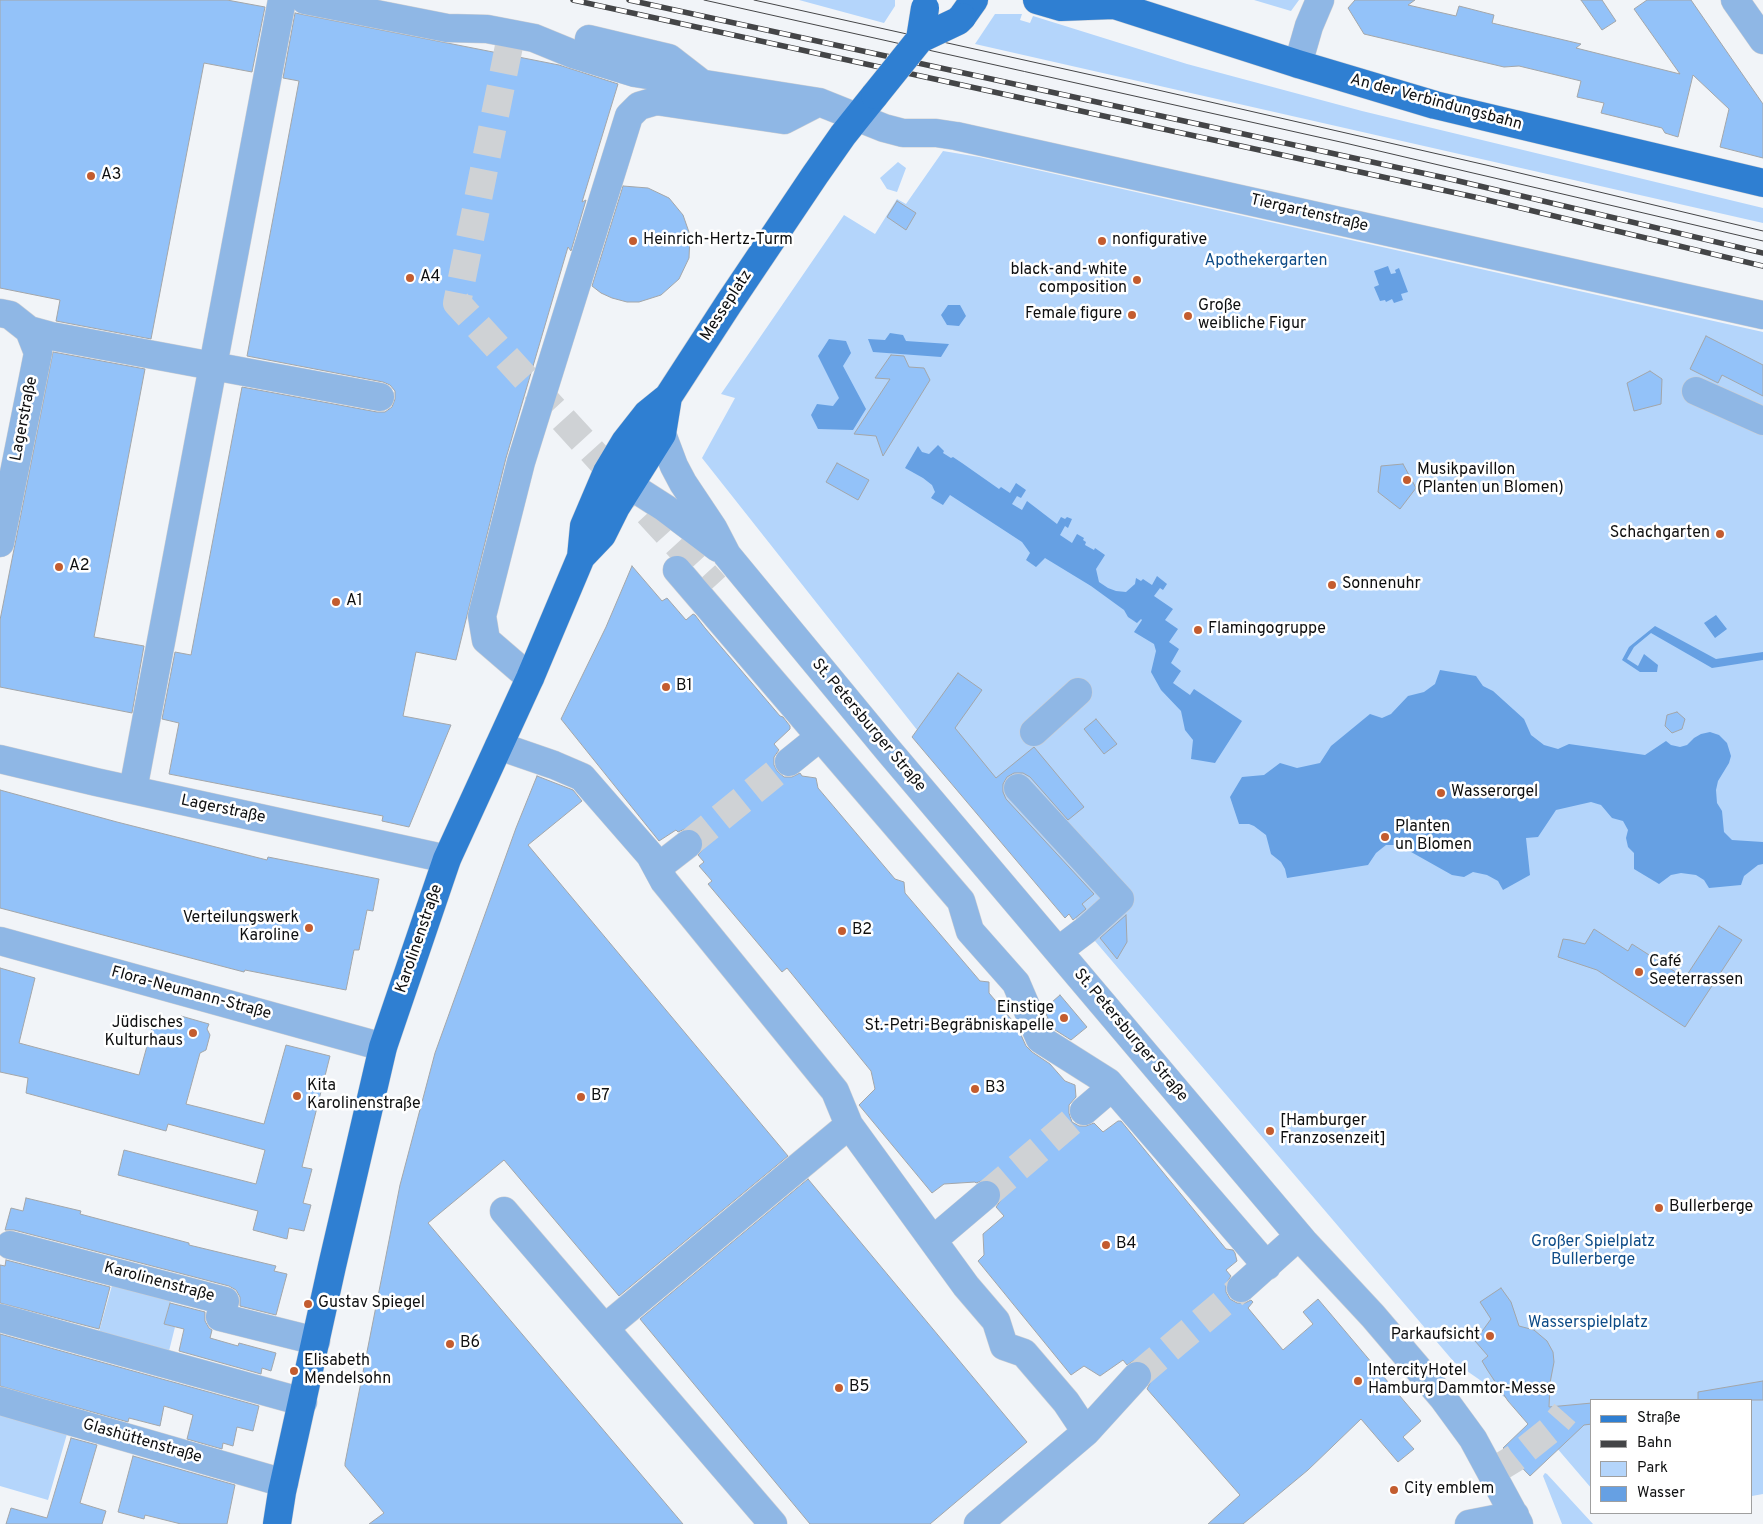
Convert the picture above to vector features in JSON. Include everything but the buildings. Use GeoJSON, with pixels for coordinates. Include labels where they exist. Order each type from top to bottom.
{"type":"FeatureCollection","features":[{"type":"Feature","properties":{"kind":"main road","name":"An der Verbindungsbahn"},"geometry":{"type":"LineString","coordinates":[[1037,0],[1061,7],[1112,2],[1298,64],[1435,105],[1763,183]]}},
{"type":"Feature","properties":{"kind":"main road"},"geometry":{"type":"LineString","coordinates":[[920,39],[926,4]]}},
{"type":"Feature","properties":{"kind":"main road"},"geometry":{"type":"LineString","coordinates":[[920,39],[958,21],[968,8]]}},
{"type":"Feature","properties":{"kind":"main road","name":"Messeplatz"},"geometry":{"type":"LineString","coordinates":[[628,470],[633,430],[647,414],[668,397],[815,175],[856,118],[920,39]]}},
{"type":"Feature","properties":{"kind":"main road","name":"Messeplatz"},"geometry":{"type":"LineString","coordinates":[[628,470],[662,434],[668,397]]}},
{"type":"Feature","properties":{"kind":"main road","name":"Karolinenstraße"},"geometry":{"type":"LineString","coordinates":[[277,1524],[302,1402],[383,1047],[447,859],[530,678],[581,557],[584,526],[598,492],[607,472],[628,470],[602,534],[581,557]]}},
{"type":"Feature","properties":{"kind":"street"},"geometry":{"type":"LineString","coordinates":[[133,790],[282,0]]}},
{"type":"Feature","properties":{"kind":"street","name":"Tiergartenstraße"},"geometry":{"type":"LineString","coordinates":[[305,0],[447,28],[487,29],[510,40],[534,38],[573,54],[636,73],[819,102],[856,118],[902,133],[936,133],[956,136],[1763,315]]}},
{"type":"Feature","properties":{"kind":"street"},"geometry":{"type":"LineString","coordinates":[[1298,64],[1309,26],[1320,0]]}},
{"type":"Feature","properties":{"kind":"street"},"geometry":{"type":"LineString","coordinates":[[1734,0],[1763,40]]}},
{"type":"Feature","properties":{"kind":"street"},"geometry":{"type":"LineString","coordinates":[[589,39],[669,58],[701,83]]}},
{"type":"Feature","properties":{"kind":"street"},"geometry":{"type":"LineString","coordinates":[[530,678],[486,640],[482,616],[521,462],[628,116],[639,106],[656,101],[784,120],[819,102]]}},
{"type":"Feature","properties":{"kind":"street"},"geometry":{"type":"LineString","coordinates":[[0,313],[10,315],[30,330],[51,336],[380,397]]}},
{"type":"Feature","properties":{"kind":"street","name":"Lagerstraße"},"geometry":{"type":"LineString","coordinates":[[0,543],[38,354],[30,330]]}},
{"type":"Feature","properties":{"kind":"street"},"geometry":{"type":"LineString","coordinates":[[1696,391],[1763,422]]}},
{"type":"Feature","properties":{"kind":"street","name":"St. Petersburger Straße"},"geometry":{"type":"LineString","coordinates":[[662,434],[670,457],[683,483],[713,528],[727,555],[888,750],[1299,1236],[1373,1316],[1443,1398],[1473,1439],[1517,1520]]}},
{"type":"Feature","properties":{"kind":"street","name":"St. Petersburger Straße"},"geometry":{"type":"LineString","coordinates":[[598,492],[628,470],[640,492],[650,497],[727,555]]}},
{"type":"Feature","properties":{"kind":"street"},"geometry":{"type":"LineString","coordinates":[[677,570],[961,901],[970,931],[1016,983],[1040,1039],[1108,1082],[1267,1266]]}},
{"type":"Feature","properties":{"kind":"street"},"geometry":{"type":"LineString","coordinates":[[715,586],[825,714],[855,778]]}},
{"type":"Feature","properties":{"kind":"street"},"geometry":{"type":"LineString","coordinates":[[1034,732],[1078,692]]}},
{"type":"Feature","properties":{"kind":"street"},"geometry":{"type":"LineString","coordinates":[[790,762],[820,737]]}},
{"type":"Feature","properties":{"kind":"street"},"geometry":{"type":"LineString","coordinates":[[499,746],[582,777],[650,856],[664,881],[835,1091],[849,1126],[966,1286],[996,1321],[1004,1346],[1024,1353],[1066,1402],[1086,1432]]}},
{"type":"Feature","properties":{"kind":"street"},"geometry":{"type":"LineString","coordinates":[[855,778],[888,750]]}},
{"type":"Feature","properties":{"kind":"street","name":"Lagerstraße"},"geometry":{"type":"LineString","coordinates":[[0,759],[447,859]]}},
{"type":"Feature","properties":{"kind":"street"},"geometry":{"type":"LineString","coordinates":[[1018,788],[1120,899],[1087,929],[1058,951]]}},
{"type":"Feature","properties":{"kind":"street"},"geometry":{"type":"LineString","coordinates":[[657,868],[688,844]]}},
{"type":"Feature","properties":{"kind":"street","name":"Flora-Neumann-Straße"},"geometry":{"type":"LineString","coordinates":[[0,941],[383,1047]]}},
{"type":"Feature","properties":{"kind":"street"},"geometry":{"type":"LineString","coordinates":[[1084,1111],[1112,1087]]}},
{"type":"Feature","properties":{"kind":"street"},"geometry":{"type":"LineString","coordinates":[[605,1328],[849,1126]]}},
{"type":"Feature","properties":{"kind":"street"},"geometry":{"type":"LineString","coordinates":[[933,1240],[986,1195]]}},
{"type":"Feature","properties":{"kind":"street"},"geometry":{"type":"LineString","coordinates":[[504,1211],[773,1524]]}},
{"type":"Feature","properties":{"kind":"street"},"geometry":{"type":"LineString","coordinates":[[1241,1288],[1299,1236]]}},
{"type":"Feature","properties":{"kind":"street","name":"Karolinenstraße"},"geometry":{"type":"LineString","coordinates":[[10,1245],[224,1301],[220,1317],[316,1341]]}},
{"type":"Feature","properties":{"kind":"street"},"geometry":{"type":"LineString","coordinates":[[0,1318],[302,1402]]}},
{"type":"Feature","properties":{"kind":"street"},"geometry":{"type":"LineString","coordinates":[[978,1524],[1086,1432],[1136,1376]]}},
{"type":"Feature","properties":{"kind":"street","name":"Glashüttenstraße"},"geometry":{"type":"LineString","coordinates":[[0,1401],[284,1483]]}},
{"type":"Feature","properties":{"kind":"street"},"geometry":{"type":"LineString","coordinates":[[1469,1524],[1517,1520]]}},
{"type":"Feature","properties":{"kind":"green space"},"geometry":{"type":"Polygon","coordinates":[[[799,0],[895,0],[895,6],[884,23],[799,0]]]}},
{"type":"Feature","properties":{"kind":"green space"},"geometry":{"type":"Polygon","coordinates":[[[1254,0],[1299,0],[1291,11],[1254,0]]]}},
{"type":"Feature","properties":{"kind":"green space"},"geometry":{"type":"Polygon","coordinates":[[[995,14],[1022,14],[1020,20],[1030,23],[1033,16],[1187,64],[1362,111],[1763,208],[1763,223],[975,44],[995,14]]]}},
{"type":"Feature","properties":{"kind":"green space","name":"Planten un Blomen"},"geometry":{"type":"Polygon","coordinates":[[[943,151],[979,157],[1763,332],[1763,1494],[1753,1496],[1753,1399],[1590,1399],[1590,1487],[1526,1412],[1454,1362],[944,764],[702,458],[735,398],[721,394],[844,215],[875,234],[897,199],[906,204],[943,151]]]}},
{"type":"Feature","properties":{"kind":"green space"},"geometry":{"type":"Polygon","coordinates":[[[898,162],[906,168],[897,192],[887,189],[880,178],[898,162]]]}},
{"type":"Feature","properties":{"kind":"green space"},"geometry":{"type":"Polygon","coordinates":[[[113,1282],[171,1298],[164,1324],[175,1327],[168,1355],[98,1335],[113,1282]]]}},
{"type":"Feature","properties":{"kind":"green space"},"geometry":{"type":"Polygon","coordinates":[[[0,1407],[69,1427],[48,1500],[0,1486],[0,1407]]]}},
{"type":"Feature","properties":{"kind":"green space"},"geometry":{"type":"Polygon","coordinates":[[[1545,1473],[1593,1524],[1562,1524],[1543,1476],[1545,1473]]]}},
{"type":"Feature","properties":{"kind":"water"},"geometry":{"type":"Polygon","coordinates":[[[1388,266],[1391,274],[1396,273],[1395,270],[1399,268],[1408,292],[1401,294],[1403,300],[1394,303],[1392,299],[1386,302],[1385,300],[1380,301],[1374,287],[1379,285],[1374,271],[1388,266]]]}},
{"type":"Feature","properties":{"kind":"water"},"geometry":{"type":"Polygon","coordinates":[[[948,305],[960,305],[966,316],[959,326],[947,325],[941,315],[948,305]]]}},
{"type":"Feature","properties":{"kind":"water"},"geometry":{"type":"Polygon","coordinates":[[[890,333],[903,335],[906,341],[949,344],[941,357],[873,352],[868,339],[885,340],[890,333]]]}},
{"type":"Feature","properties":{"kind":"water"},"geometry":{"type":"Polygon","coordinates":[[[829,339],[846,341],[851,353],[843,366],[866,409],[853,430],[818,429],[811,415],[817,404],[833,406],[839,398],[818,356],[829,339]]]}},
{"type":"Feature","properties":{"kind":"water"},"geometry":{"type":"Polygon","coordinates":[[[938,445],[944,451],[943,453],[951,458],[953,457],[999,489],[1001,487],[1010,493],[1016,483],[1026,490],[1021,498],[1017,496],[1012,504],[1022,510],[1027,501],[1057,524],[1061,517],[1072,519],[1068,528],[1065,526],[1060,535],[1072,543],[1077,534],[1084,538],[1085,545],[1094,550],[1095,548],[1105,555],[1096,569],[1099,582],[1108,588],[1126,592],[1135,584],[1136,578],[1141,581],[1143,579],[1152,585],[1157,576],[1167,584],[1163,590],[1160,588],[1154,596],[1173,609],[1165,620],[1178,629],[1169,642],[1179,649],[1171,663],[1181,671],[1173,683],[1190,695],[1194,689],[1242,721],[1215,763],[1191,759],[1193,740],[1185,730],[1181,711],[1161,690],[1151,672],[1156,651],[1154,644],[1134,632],[1141,619],[1137,623],[1128,617],[1124,610],[1091,586],[1045,558],[1036,567],[1026,560],[1030,553],[1022,542],[950,495],[943,505],[931,498],[935,492],[932,485],[905,468],[918,446],[922,452],[929,454],[938,445]]]}},
{"type":"Feature","properties":{"kind":"water"},"geometry":{"type":"Polygon","coordinates":[[[1716,615],[1727,629],[1715,638],[1704,623],[1716,615]]]}},
{"type":"Feature","properties":{"kind":"water"},"geometry":{"type":"Polygon","coordinates":[[[1655,626],[1716,659],[1763,652],[1763,660],[1712,668],[1651,633],[1634,647],[1627,659],[1638,666],[1644,654],[1658,665],[1657,672],[1640,672],[1622,660],[1629,647],[1655,626]]]}},
{"type":"Feature","properties":{"kind":"water"},"geometry":{"type":"Polygon","coordinates":[[[1440,670],[1476,676],[1483,686],[1493,691],[1524,719],[1531,735],[1544,745],[1558,749],[1569,744],[1645,755],[1666,741],[1671,745],[1680,747],[1687,745],[1701,734],[1710,732],[1719,735],[1727,743],[1731,756],[1718,781],[1716,790],[1717,803],[1722,811],[1724,832],[1732,840],[1763,842],[1763,864],[1758,865],[1744,876],[1741,885],[1709,888],[1704,880],[1696,875],[1681,873],[1671,875],[1659,884],[1634,869],[1634,853],[1628,847],[1626,838],[1628,830],[1623,821],[1612,818],[1601,805],[1591,802],[1556,810],[1538,837],[1526,838],[1530,875],[1503,890],[1498,881],[1487,875],[1473,872],[1464,877],[1452,875],[1404,848],[1395,845],[1386,845],[1376,853],[1368,865],[1287,878],[1281,862],[1271,854],[1266,835],[1254,826],[1239,824],[1230,797],[1242,777],[1264,775],[1280,763],[1297,768],[1320,763],[1331,746],[1370,714],[1382,718],[1391,714],[1408,696],[1424,692],[1435,684],[1440,670]]]}},
{"type":"Feature","properties":{"kind":"tunnel"},"geometry":{"type":"LineString","coordinates":[[509,46],[457,303],[715,586]]}},
{"type":"Feature","properties":{"kind":"tunnel"},"geometry":{"type":"LineString","coordinates":[[688,844],[789,762]]}},
{"type":"Feature","properties":{"kind":"tunnel"},"geometry":{"type":"LineString","coordinates":[[986,1195],[1084,1111]]}},
{"type":"Feature","properties":{"kind":"tunnel"},"geometry":{"type":"LineString","coordinates":[[1137,1376],[1241,1288]]}},
{"type":"Feature","properties":{"kind":"tunnel"},"geometry":{"type":"LineString","coordinates":[[1492,1472],[1515,1458],[1550,1430],[1565,1413]]}},
{"type":"Feature","properties":{"kind":"tram line"},"geometry":{"type":"LineString","coordinates":[[704,0],[1345,143],[1763,241]]}},
{"type":"Feature","properties":{"kind":"tram line"},"geometry":{"type":"LineString","coordinates":[[754,0],[1486,165],[1763,231]]}},
{"type":"Feature","properties":{"kind":"railway"},"geometry":{"type":"LineString","coordinates":[[573,0],[1479,198],[1763,266]]}},
{"type":"Feature","properties":{"kind":"railway"},"geometry":{"type":"LineString","coordinates":[[629,0],[1450,179],[1763,253]]}},
{"type":"Feature","properties":{"kind":"place","name":"A3"},"geometry":{"type":"Point","coordinates":[91,176]}},
{"type":"Feature","properties":{"kind":"place","name":"Heinrich-Hertz-Turm"},"geometry":{"type":"Point","coordinates":[633,241]}},
{"type":"Feature","properties":{"kind":"place","name":"nonfigurative"},"geometry":{"type":"Point","coordinates":[1102,241]}},
{"type":"Feature","properties":{"kind":"place","name":"A4"},"geometry":{"type":"Point","coordinates":[410,278]}},
{"type":"Feature","properties":{"kind":"place","name":"black-and-white composition"},"geometry":{"type":"Point","coordinates":[1137,280]}},
{"type":"Feature","properties":{"kind":"place","name":"Female figure"},"geometry":{"type":"Point","coordinates":[1132,315]}},
{"type":"Feature","properties":{"kind":"place","name":"Große weibliche Figur"},"geometry":{"type":"Point","coordinates":[1188,316]}},
{"type":"Feature","properties":{"kind":"place","name":"Musikpavillon (Planten un Blomen)"},"geometry":{"type":"Point","coordinates":[1407,480]}},
{"type":"Feature","properties":{"kind":"place","name":"Schachgarten"},"geometry":{"type":"Point","coordinates":[1720,534]}},
{"type":"Feature","properties":{"kind":"place","name":"A2"},"geometry":{"type":"Point","coordinates":[59,567]}},
{"type":"Feature","properties":{"kind":"place","name":"Sonnenuhr"},"geometry":{"type":"Point","coordinates":[1332,585]}},
{"type":"Feature","properties":{"kind":"place","name":"A1"},"geometry":{"type":"Point","coordinates":[336,602]}},
{"type":"Feature","properties":{"kind":"place","name":"Flamingogruppe"},"geometry":{"type":"Point","coordinates":[1198,630]}},
{"type":"Feature","properties":{"kind":"place","name":"B1"},"geometry":{"type":"Point","coordinates":[666,687]}},
{"type":"Feature","properties":{"kind":"place","name":"Wasserorgel"},"geometry":{"type":"Point","coordinates":[1441,793]}},
{"type":"Feature","properties":{"kind":"place","name":"Planten un Blomen"},"geometry":{"type":"Point","coordinates":[1385,837]}},
{"type":"Feature","properties":{"kind":"place","name":"Verteilungswerk Karoline"},"geometry":{"type":"Point","coordinates":[309,928]}},
{"type":"Feature","properties":{"kind":"place","name":"B2"},"geometry":{"type":"Point","coordinates":[842,931]}},
{"type":"Feature","properties":{"kind":"place","name":"Café Seeterrassen"},"geometry":{"type":"Point","coordinates":[1639,972]}},
{"type":"Feature","properties":{"kind":"place","name":"Einstige St.-Petri-Begräbniskapelle"},"geometry":{"type":"Point","coordinates":[1064,1018]}},
{"type":"Feature","properties":{"kind":"place","name":"Jüdisches Kulturhaus"},"geometry":{"type":"Point","coordinates":[193,1033]}},
{"type":"Feature","properties":{"kind":"place","name":"B3"},"geometry":{"type":"Point","coordinates":[975,1089]}},
{"type":"Feature","properties":{"kind":"place","name":"Kita Karolinenstraße"},"geometry":{"type":"Point","coordinates":[297,1096]}},
{"type":"Feature","properties":{"kind":"place","name":"B7"},"geometry":{"type":"Point","coordinates":[581,1097]}},
{"type":"Feature","properties":{"kind":"place","name":"[Hamburger Franzosenzeit]"},"geometry":{"type":"Point","coordinates":[1270,1131]}},
{"type":"Feature","properties":{"kind":"place","name":"Bullerberge"},"geometry":{"type":"Point","coordinates":[1659,1208]}},
{"type":"Feature","properties":{"kind":"place","name":"B4"},"geometry":{"type":"Point","coordinates":[1106,1245]}},
{"type":"Feature","properties":{"kind":"place","name":"Gustav Spiegel"},"geometry":{"type":"Point","coordinates":[308,1304]}},
{"type":"Feature","properties":{"kind":"place","name":"Parkaufsicht"},"geometry":{"type":"Point","coordinates":[1490,1336]}},
{"type":"Feature","properties":{"kind":"place","name":"B6"},"geometry":{"type":"Point","coordinates":[450,1344]}},
{"type":"Feature","properties":{"kind":"place","name":"Elisabeth Mendelsohn"},"geometry":{"type":"Point","coordinates":[294,1371]}},
{"type":"Feature","properties":{"kind":"place","name":"IntercityHotel Hamburg Dammtor-Messe"},"geometry":{"type":"Point","coordinates":[1358,1381]}},
{"type":"Feature","properties":{"kind":"place","name":"B5"},"geometry":{"type":"Point","coordinates":[839,1388]}},
{"type":"Feature","properties":{"kind":"place","name":"City emblem"},"geometry":{"type":"Point","coordinates":[1394,1490]}},
{"type":"Feature","properties":{"kind":"park label","name":"Apothekergarten"},"geometry":{"type":"Point","coordinates":[1266,262]}},
{"type":"Feature","properties":{"kind":"park label","name":"Großer Spielplatz Bullerberge"},"geometry":{"type":"Point","coordinates":[1593,1252]}},
{"type":"Feature","properties":{"kind":"park label","name":"Wasserspielplatz"},"geometry":{"type":"Point","coordinates":[1588,1324]}}]}
